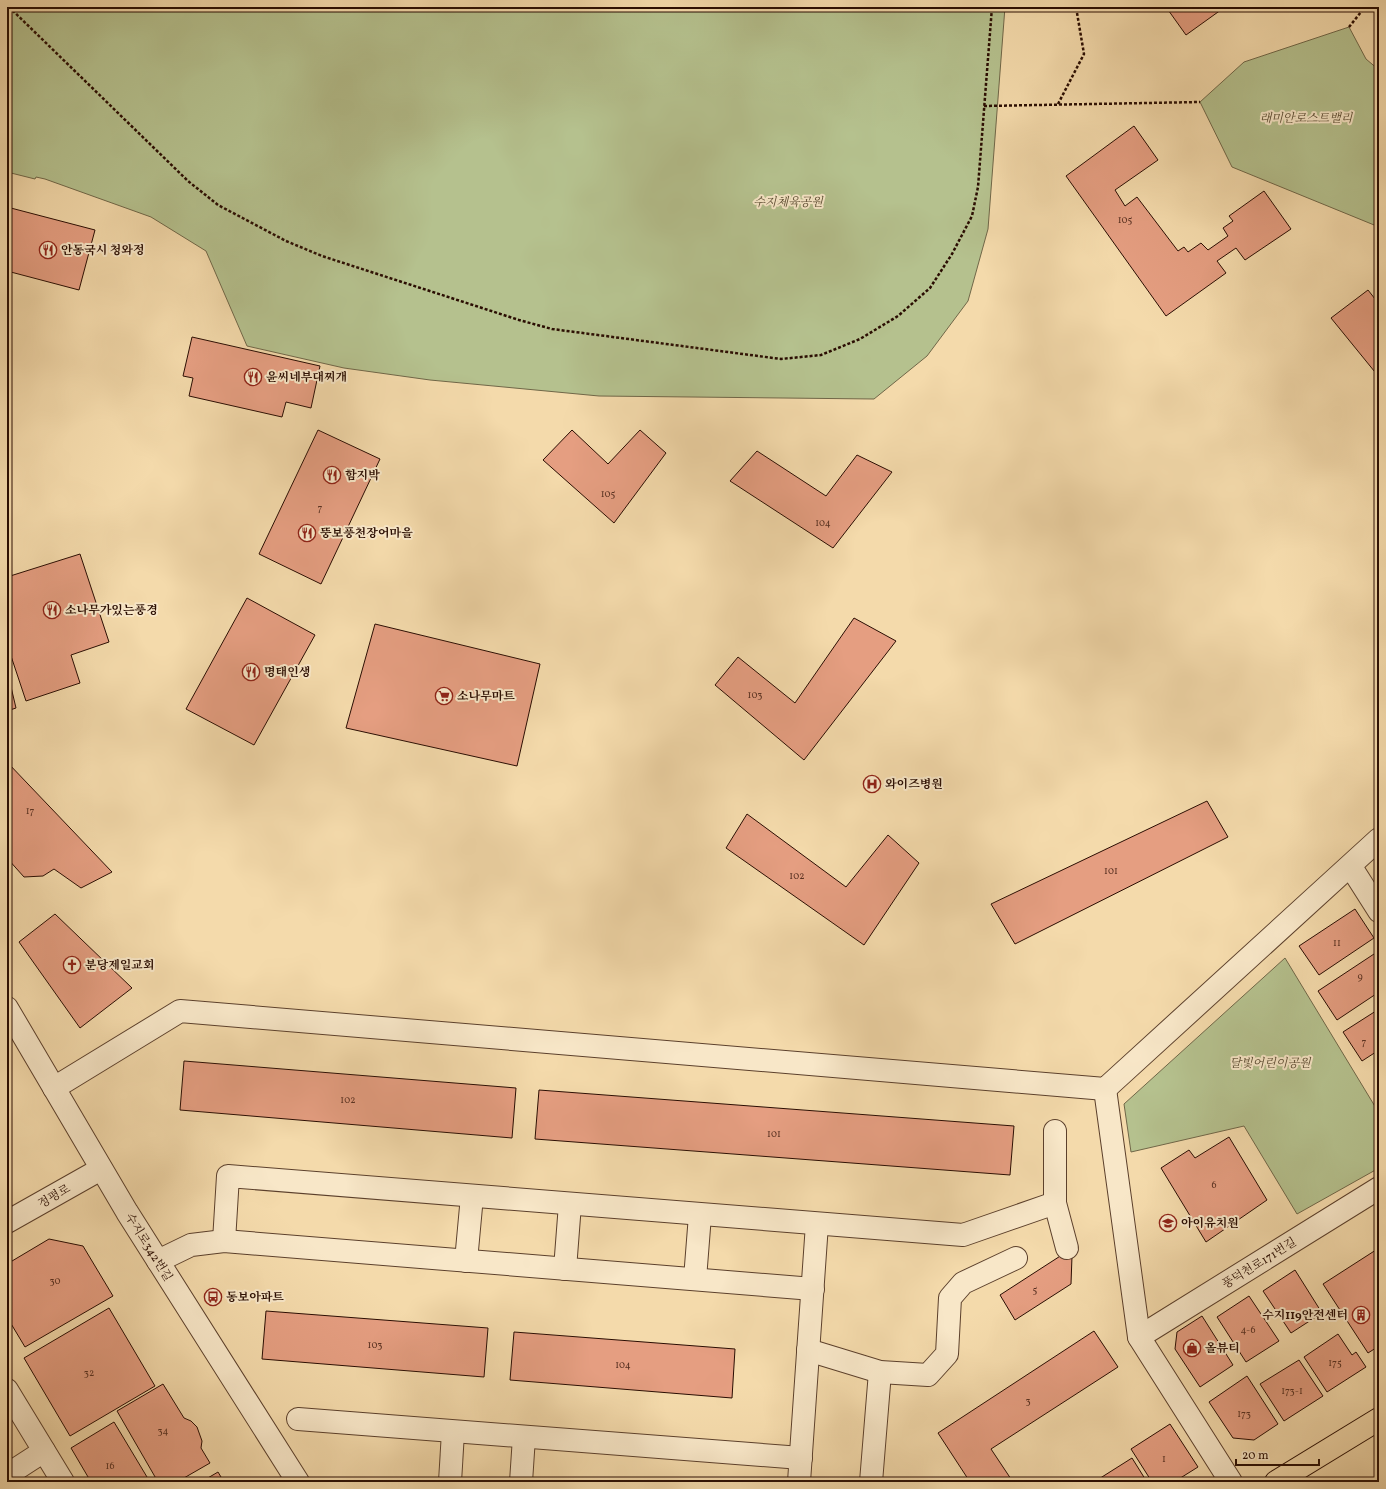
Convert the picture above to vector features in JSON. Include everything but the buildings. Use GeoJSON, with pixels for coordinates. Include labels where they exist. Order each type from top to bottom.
{"type":"FeatureCollection","features":[{"type":"Feature","properties":{"kind":"main road"},"geometry":{"type":"LineString","coordinates":[[1276,1482],[1379,1418]]}},
{"type":"Feature","properties":{"kind":"street"},"geometry":{"type":"LineString","coordinates":[[54,1088],[180,1011],[1105,1089],[1379,839]]}},
{"type":"Feature","properties":{"kind":"street"},"geometry":{"type":"LineString","coordinates":[[1350,867],[1379,911]]}},
{"type":"Feature","properties":{"kind":"street","name":"수지로342번길"},"geometry":{"type":"LineString","coordinates":[[7,1008],[101,1169],[298,1482]]}},
{"type":"Feature","properties":{"kind":"street"},"geometry":{"type":"LineString","coordinates":[[1105,1089],[1139,1337],[1231,1482]]}},
{"type":"Feature","properties":{"kind":"street"},"geometry":{"type":"LineString","coordinates":[[1055,1130],[1055,1203],[1067,1248]]}},
{"type":"Feature","properties":{"kind":"street","name":"정평로"},"geometry":{"type":"LineString","coordinates":[[7,1222],[101,1169]]}},
{"type":"Feature","properties":{"kind":"street"},"geometry":{"type":"LineString","coordinates":[[224,1242],[228,1176],[963,1235],[1055,1203]]}},
{"type":"Feature","properties":{"kind":"street","name":"풍덕천로171번길"},"geometry":{"type":"LineString","coordinates":[[1139,1337],[1379,1188]]}},
{"type":"Feature","properties":{"kind":"street"},"geometry":{"type":"LineString","coordinates":[[466,1261],[472,1196]]}},
{"type":"Feature","properties":{"kind":"street"},"geometry":{"type":"LineString","coordinates":[[565,1269],[570,1204]]}},
{"type":"Feature","properties":{"kind":"street"},"geometry":{"type":"LineString","coordinates":[[695,1279],[700,1215]]}},
{"type":"Feature","properties":{"kind":"street"},"geometry":{"type":"LineString","coordinates":[[799,1482],[817,1224]]}},
{"type":"Feature","properties":{"kind":"street"},"geometry":{"type":"LineString","coordinates":[[158,1261],[191,1245],[224,1242],[813,1289]]}},
{"type":"Feature","properties":{"kind":"street"},"geometry":{"type":"LineString","coordinates":[[808,1350],[880,1372],[928,1375],[947,1354],[950,1298],[963,1283],[1016,1258]]}},
{"type":"Feature","properties":{"kind":"street"},"geometry":{"type":"LineString","coordinates":[[871,1482],[880,1372]]}},
{"type":"Feature","properties":{"kind":"street"},"geometry":{"type":"LineString","coordinates":[[7,1390],[63,1482]]}},
{"type":"Feature","properties":{"kind":"street"},"geometry":{"type":"LineString","coordinates":[[298,1420],[800,1458]]}},
{"type":"Feature","properties":{"kind":"street"},"geometry":{"type":"LineString","coordinates":[[450,1482],[454,1432]]}},
{"type":"Feature","properties":{"kind":"street"},"geometry":{"type":"LineString","coordinates":[[521,1482],[524,1437]]}},
{"type":"Feature","properties":{"kind":"street"},"geometry":{"type":"LineString","coordinates":[[7,1475],[44,1451]]}},
{"type":"Feature","properties":{"kind":"path"},"geometry":{"type":"LineString","coordinates":[[9,7],[188,181],[218,205],[286,241],[322,256],[519,320],[552,329],[781,359],[821,355],[860,339],[898,316],[930,288],[952,254],[972,216],[978,187],[992,7]]}},
{"type":"Feature","properties":{"kind":"path"},"geometry":{"type":"LineString","coordinates":[[1058,104],[1084,54],[1076,7]]}},
{"type":"Feature","properties":{"kind":"path"},"geometry":{"type":"LineString","coordinates":[[1349,27],[1365,7]]}},
{"type":"Feature","properties":{"kind":"path"},"geometry":{"type":"LineString","coordinates":[[984,106],[1200,102]]}},
{"type":"Feature","properties":{"kind":"green space","name":"수지체육공원"},"geometry":{"type":"Polygon","coordinates":[[[7,7],[1005,7],[988,229],[968,301],[927,356],[874,399],[599,396],[430,380],[344,368],[247,346],[206,251],[151,217],[45,179],[36,177],[35,179],[7,172],[7,7]]]}},
{"type":"Feature","properties":{"kind":"green space","name":"래미안로스트밸리"},"geometry":{"type":"Polygon","coordinates":[[[1349,27],[1366,59],[1379,70],[1379,227],[1232,167],[1200,102],[1244,62],[1349,27]]]}},
{"type":"Feature","properties":{"kind":"green space","name":"달빛어린이공원"},"geometry":{"type":"Polygon","coordinates":[[[1285,958],[1379,1113],[1379,1168],[1297,1214],[1244,1126],[1131,1152],[1124,1104],[1285,958]]]}},
{"type":"Feature","properties":{"kind":"place","name":"안동국시 청와정"},"geometry":{"type":"Point","coordinates":[48,250]}},
{"type":"Feature","properties":{"kind":"place","name":"윤씨네부대찌개"},"geometry":{"type":"Point","coordinates":[253,377]}},
{"type":"Feature","properties":{"kind":"place","name":"함지박"},"geometry":{"type":"Point","coordinates":[332,475]}},
{"type":"Feature","properties":{"kind":"place","name":"뚱보풍천장어마을"},"geometry":{"type":"Point","coordinates":[307,533]}},
{"type":"Feature","properties":{"kind":"place","name":"소나무가있는풍경"},"geometry":{"type":"Point","coordinates":[52,610]}},
{"type":"Feature","properties":{"kind":"place","name":"명태인생"},"geometry":{"type":"Point","coordinates":[251,672]}},
{"type":"Feature","properties":{"kind":"place","name":"소나무마트"},"geometry":{"type":"Point","coordinates":[444,696]}},
{"type":"Feature","properties":{"kind":"place","name":"와이즈병원"},"geometry":{"type":"Point","coordinates":[872,784]}},
{"type":"Feature","properties":{"kind":"place","name":"분당제일교회"},"geometry":{"type":"Point","coordinates":[72,965]}},
{"type":"Feature","properties":{"kind":"place","name":"아이유치원"},"geometry":{"type":"Point","coordinates":[1168,1223]}},
{"type":"Feature","properties":{"kind":"place","name":"동보아파트"},"geometry":{"type":"Point","coordinates":[213,1297]}},
{"type":"Feature","properties":{"kind":"place","name":"수지119안전센터"},"geometry":{"type":"Point","coordinates":[1361,1315]}},
{"type":"Feature","properties":{"kind":"place","name":"올뷰티"},"geometry":{"type":"Point","coordinates":[1192,1348]}}]}
